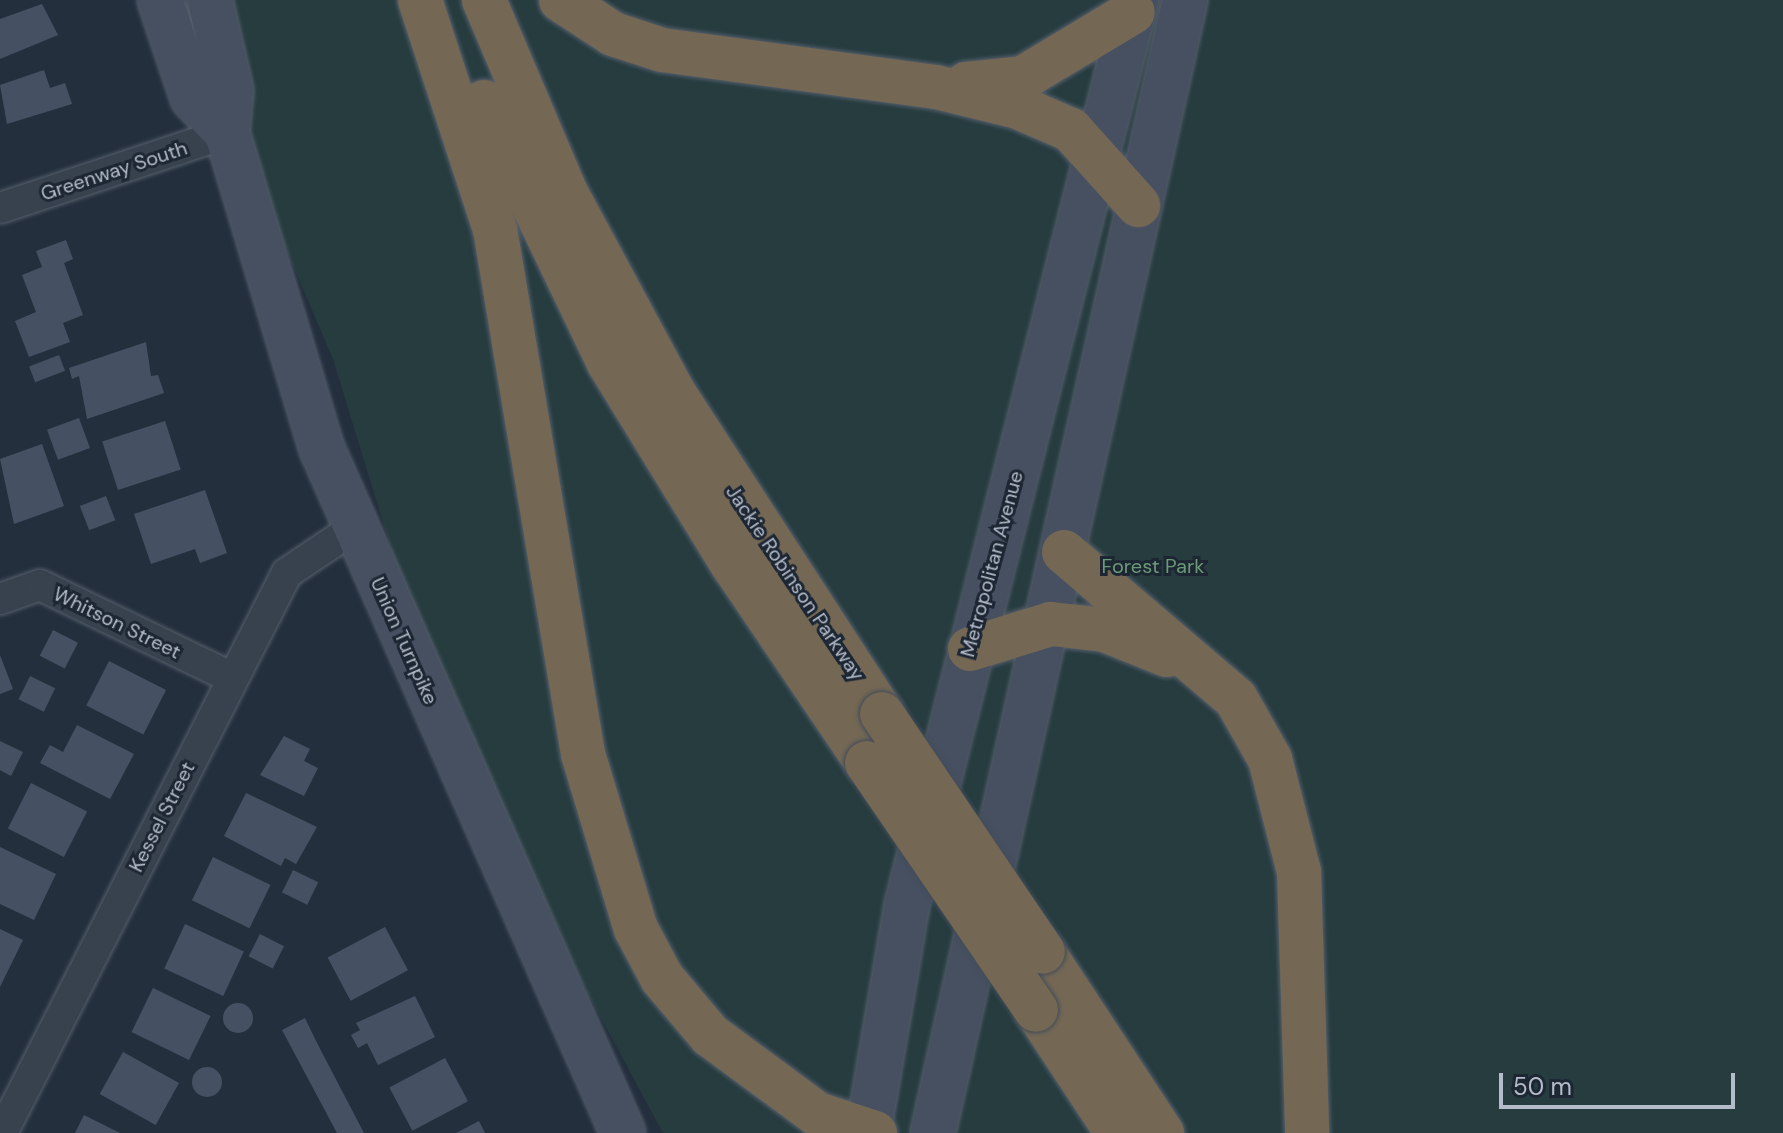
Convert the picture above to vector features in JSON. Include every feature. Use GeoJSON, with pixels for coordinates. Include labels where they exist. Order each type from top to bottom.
{"type":"FeatureCollection","features":[{"type":"Feature","properties":{"kind":"highway"},"geometry":{"type":"LineString","coordinates":[[420,0],[495,229],[583,754],[636,929],[662,978],[710,1035],[817,1114],[870,1132]]}},
{"type":"Feature","properties":{"kind":"highway","name":"Jackie Robinson Parkway"},"geometry":{"type":"LineString","coordinates":[[442,0],[526,200],[609,363],[733,565],[1117,1133]]}},
{"type":"Feature","properties":{"kind":"highway","name":"Jackie Robinson Parkway"},"geometry":{"type":"LineString","coordinates":[[484,0],[566,193],[673,392],[882,714],[1162,1133]]}},
{"type":"Feature","properties":{"kind":"highway"},"geometry":{"type":"LineString","coordinates":[[561,0],[613,34],[662,50],[936,87],[1018,107],[1071,130],[1138,205]]}},
{"type":"Feature","properties":{"kind":"highway"},"geometry":{"type":"LineString","coordinates":[[936,87],[1023,78],[1134,6]]}},
{"type":"Feature","properties":{"kind":"highway"},"geometry":{"type":"LineString","coordinates":[[1064,552],[1236,699],[1259,735],[1294,846],[1307,1133]]}},
{"type":"Feature","properties":{"kind":"highway"},"geometry":{"type":"LineString","coordinates":[[970,649],[1051,624],[1105,630],[1202,670]]}},
{"type":"Feature","properties":{"kind":"main road","name":"Union Turnpike"},"geometry":{"type":"LineString","coordinates":[[160,0],[193,98],[227,133]]}},
{"type":"Feature","properties":{"kind":"main road","name":"Union Turnpike"},"geometry":{"type":"LineString","coordinates":[[210,0],[231,91],[227,133],[322,449],[354,528],[623,1133]]}},
{"type":"Feature","properties":{"kind":"main road"},"geometry":{"type":"LineString","coordinates":[[933,1133],[1051,624],[1138,205],[1185,0]]}},
{"type":"Feature","properties":{"kind":"main road","name":"Metropolitan Avenue"},"geometry":{"type":"LineString","coordinates":[[870,1132],[907,905],[1134,6]]}},
{"type":"Feature","properties":{"kind":"street","name":"Greenway South"},"geometry":{"type":"LineString","coordinates":[[0,208],[227,133]]}},
{"type":"Feature","properties":{"kind":"street","name":"Kessel Street"},"geometry":{"type":"LineString","coordinates":[[2,1133],[287,573],[354,528]]}},
{"type":"Feature","properties":{"kind":"street","name":"Whitson Street"},"geometry":{"type":"LineString","coordinates":[[0,599],[40,585],[232,678]]}},
{"type":"Feature","properties":{"kind":"green space","name":"Forest Park"},"geometry":{"type":"Polygon","coordinates":[[[179,0],[1783,0],[1783,1133],[663,1133],[555,933],[400,578],[333,359],[179,0]]]}},
{"type":"Feature","properties":{"kind":"building"},"geometry":{"type":"Polygon","coordinates":[[[42,4],[58,35],[0,59],[0,19],[42,4]]]}},
{"type":"Feature","properties":{"kind":"building"},"geometry":{"type":"Polygon","coordinates":[[[44,70],[50,88],[65,83],[72,104],[7,124],[0,85],[44,70]]]}},
{"type":"Feature","properties":{"kind":"building"},"geometry":{"type":"Polygon","coordinates":[[[66,240],[73,259],[64,263],[83,315],[63,323],[70,342],[29,357],[15,321],[36,312],[22,275],[42,267],[36,251],[66,240]]]}},
{"type":"Feature","properties":{"kind":"building"},"geometry":{"type":"Polygon","coordinates":[[[146,342],[151,376],[158,375],[164,393],[87,419],[79,376],[72,379],[69,368],[146,342]]]}},
{"type":"Feature","properties":{"kind":"building"},"geometry":{"type":"Polygon","coordinates":[[[59,355],[65,371],[35,382],[29,366],[59,355]]]}},
{"type":"Feature","properties":{"kind":"building"},"geometry":{"type":"Polygon","coordinates":[[[79,418],[90,448],[58,460],[47,430],[79,418]]]}},
{"type":"Feature","properties":{"kind":"building"},"geometry":{"type":"Polygon","coordinates":[[[165,421],[181,470],[118,490],[102,441],[165,421]]]}},
{"type":"Feature","properties":{"kind":"building"},"geometry":{"type":"Polygon","coordinates":[[[42,444],[64,506],[14,524],[0,459],[42,444]]]}},
{"type":"Feature","properties":{"kind":"building"},"geometry":{"type":"Polygon","coordinates":[[[205,490],[227,553],[200,563],[195,549],[151,564],[134,514],[205,490]]]}},
{"type":"Feature","properties":{"kind":"building"},"geometry":{"type":"Polygon","coordinates":[[[106,496],[115,520],[89,530],[80,506],[106,496]]]}},
{"type":"Feature","properties":{"kind":"building"},"geometry":{"type":"Polygon","coordinates":[[[53,630],[78,643],[65,669],[40,656],[53,630]]]}},
{"type":"Feature","properties":{"kind":"building"},"geometry":{"type":"Polygon","coordinates":[[[0,655],[13,689],[0,694],[0,655]]]}},
{"type":"Feature","properties":{"kind":"building"},"geometry":{"type":"Polygon","coordinates":[[[109,661],[166,690],[143,735],[86,706],[109,661]]]}},
{"type":"Feature","properties":{"kind":"building"},"geometry":{"type":"Polygon","coordinates":[[[30,676],[55,688],[44,712],[19,699],[30,676]]]}},
{"type":"Feature","properties":{"kind":"building"},"geometry":{"type":"Polygon","coordinates":[[[77,725],[134,754],[110,799],[40,763],[50,745],[63,752],[77,725]]]}},
{"type":"Feature","properties":{"kind":"building"},"geometry":{"type":"Polygon","coordinates":[[[284,736],[310,749],[304,761],[318,768],[304,796],[260,775],[284,736]]]}},
{"type":"Feature","properties":{"kind":"building"},"geometry":{"type":"Polygon","coordinates":[[[0,741],[23,752],[11,776],[0,770],[0,741]]]}},
{"type":"Feature","properties":{"kind":"building"},"geometry":{"type":"Polygon","coordinates":[[[31,783],[87,812],[64,857],[8,828],[31,783]]]}},
{"type":"Feature","properties":{"kind":"building"},"geometry":{"type":"Polygon","coordinates":[[[246,793],[317,827],[296,864],[285,858],[281,866],[224,836],[246,793]]]}},
{"type":"Feature","properties":{"kind":"building"},"geometry":{"type":"Polygon","coordinates":[[[0,847],[56,874],[34,920],[0,904],[0,847]]]}},
{"type":"Feature","properties":{"kind":"building"},"geometry":{"type":"Polygon","coordinates":[[[213,857],[271,885],[249,928],[192,900],[213,857]]]}},
{"type":"Feature","properties":{"kind":"building"},"geometry":{"type":"Polygon","coordinates":[[[293,870],[318,882],[307,905],[282,892],[293,870]]]}},
{"type":"Feature","properties":{"kind":"building"},"geometry":{"type":"Polygon","coordinates":[[[185,924],[244,951],[223,996],[164,968],[185,924]]]}},
{"type":"Feature","properties":{"kind":"building"},"geometry":{"type":"Polygon","coordinates":[[[385,927],[408,970],[351,1001],[328,958],[385,927]]]}},
{"type":"Feature","properties":{"kind":"building"},"geometry":{"type":"Polygon","coordinates":[[[0,929],[23,940],[0,987],[0,929]]]}},
{"type":"Feature","properties":{"kind":"building"},"geometry":{"type":"Polygon","coordinates":[[[260,934],[284,946],[273,969],[249,956],[260,934]]]}},
{"type":"Feature","properties":{"kind":"building"},"geometry":{"type":"Polygon","coordinates":[[[153,988],[211,1016],[189,1060],[132,1032],[153,988]]]}},
{"type":"Feature","properties":{"kind":"building"},"geometry":{"type":"Polygon","coordinates":[[[415,996],[435,1037],[378,1065],[367,1043],[358,1048],[351,1035],[360,1030],[356,1023],[415,996]]]}},
{"type":"Feature","properties":{"kind":"building"},"geometry":{"type":"Polygon","coordinates":[[[238,1003],[249,1007],[253,1018],[249,1029],[238,1033],[227,1029],[223,1018],[227,1007],[238,1003]]]}},
{"type":"Feature","properties":{"kind":"building"},"geometry":{"type":"Polygon","coordinates":[[[305,1018],[364,1133],[337,1133],[282,1030],[305,1018]]]}},
{"type":"Feature","properties":{"kind":"building"},"geometry":{"type":"Polygon","coordinates":[[[123,1052],[179,1083],[156,1125],[100,1094],[123,1052]]]}},
{"type":"Feature","properties":{"kind":"building"},"geometry":{"type":"Polygon","coordinates":[[[445,1058],[468,1101],[412,1131],[389,1088],[445,1058]]]}},
{"type":"Feature","properties":{"kind":"building"},"geometry":{"type":"Polygon","coordinates":[[[207,1067],[213,1068],[221,1076],[221,1088],[213,1096],[207,1097],[201,1096],[193,1088],[192,1082],[193,1076],[201,1068],[207,1067]]]}},
{"type":"Feature","properties":{"kind":"building"},"geometry":{"type":"Polygon","coordinates":[[[84,1115],[120,1133],[75,1133],[84,1115]]]}},
{"type":"Feature","properties":{"kind":"building"},"geometry":{"type":"Polygon","coordinates":[[[479,1121],[485,1133],[456,1133],[479,1121]]]}}]}
